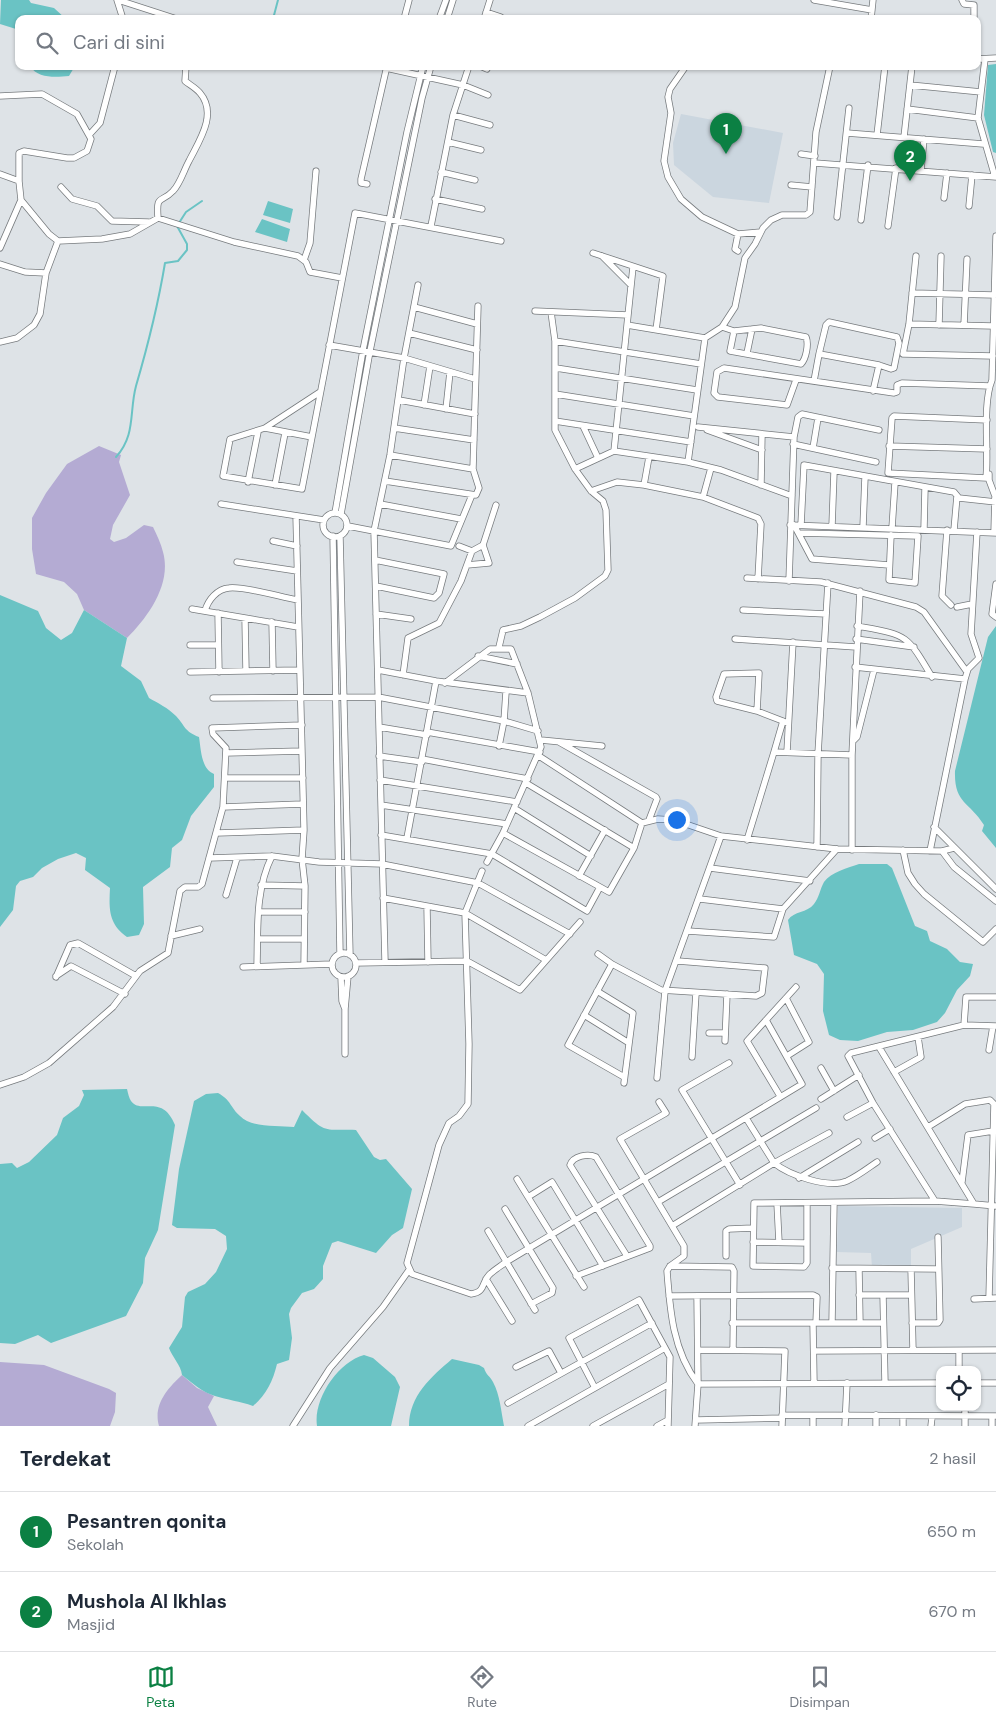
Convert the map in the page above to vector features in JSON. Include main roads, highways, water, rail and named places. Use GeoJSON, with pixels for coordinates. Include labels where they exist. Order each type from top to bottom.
{"type":"FeatureCollection","features":[{"type":"Feature","properties":{"kind":"water"},"geometry":{"type":"Polygon","coordinates":[[[1,0],[29,0],[31,3],[54,8],[62,15],[15,15],[15,29],[0,24],[1,0]]]}},
{"type":"Feature","properties":{"kind":"water"},"geometry":{"type":"Polygon","coordinates":[[[996,64],[996,153],[993,152],[984,115],[988,65],[996,64]]]}},
{"type":"Feature","properties":{"kind":"water"},"geometry":{"type":"Polygon","coordinates":[[[33,70],[73,70],[69,76],[53,77],[33,70]]]}},
{"type":"Feature","properties":{"kind":"water"},"geometry":{"type":"Polygon","coordinates":[[[268,201],[293,209],[290,223],[263,215],[268,201]]]}},
{"type":"Feature","properties":{"kind":"water"},"geometry":{"type":"Polygon","coordinates":[[[262,219],[290,229],[287,242],[255,232],[262,219]]]}},
{"type":"Feature","properties":{"kind":"water"},"geometry":{"type":"Polygon","coordinates":[[[0,595],[38,611],[46,628],[61,640],[72,633],[84,610],[127,638],[121,666],[141,681],[149,698],[170,711],[188,731],[199,737],[201,753],[206,768],[214,774],[214,787],[191,816],[182,840],[172,848],[170,867],[143,887],[144,924],[139,935],[127,937],[116,927],[110,909],[110,888],[85,870],[86,858],[76,853],[58,859],[42,868],[33,877],[20,881],[16,886],[13,910],[0,927],[0,595]]]}},
{"type":"Feature","properties":{"kind":"water"},"geometry":{"type":"Polygon","coordinates":[[[996,626],[996,848],[982,831],[984,825],[960,796],[955,782],[955,771],[988,637],[996,626]]]}},
{"type":"Feature","properties":{"kind":"water"},"geometry":{"type":"Polygon","coordinates":[[[859,864],[887,864],[892,868],[915,926],[927,931],[930,941],[947,949],[960,962],[973,964],[970,976],[957,990],[945,1013],[937,1022],[913,1030],[887,1032],[858,1041],[840,1040],[829,1035],[823,1011],[824,974],[817,964],[794,955],[788,920],[814,904],[827,879],[840,871],[859,864]]]}},
{"type":"Feature","properties":{"kind":"water"},"geometry":{"type":"Polygon","coordinates":[[[127,1089],[130,1100],[135,1105],[158,1107],[164,1110],[170,1115],[175,1125],[158,1230],[145,1258],[143,1283],[126,1316],[51,1343],[38,1335],[15,1344],[0,1343],[0,1164],[12,1163],[17,1168],[29,1162],[57,1135],[63,1118],[79,1106],[84,1095],[82,1090],[127,1089]]]}},
{"type":"Feature","properties":{"kind":"water"},"geometry":{"type":"Polygon","coordinates":[[[218,1093],[226,1098],[245,1120],[258,1124],[294,1127],[302,1110],[321,1127],[326,1129],[356,1130],[374,1157],[380,1160],[386,1159],[412,1189],[403,1228],[392,1235],[376,1253],[338,1241],[332,1243],[323,1266],[323,1279],[314,1289],[302,1293],[291,1308],[289,1314],[292,1338],[289,1360],[277,1364],[268,1387],[253,1406],[215,1396],[197,1387],[182,1375],[169,1348],[182,1327],[185,1297],[188,1292],[205,1284],[216,1272],[227,1249],[226,1236],[215,1229],[177,1228],[172,1225],[179,1169],[194,1101],[206,1094],[218,1093]]]}},
{"type":"Feature","properties":{"kind":"water"},"geometry":{"type":"Polygon","coordinates":[[[364,1355],[373,1358],[395,1377],[400,1387],[391,1426],[317,1426],[319,1404],[329,1383],[345,1365],[364,1355]]]}},
{"type":"Feature","properties":{"kind":"water"},"geometry":{"type":"Polygon","coordinates":[[[452,1359],[479,1365],[484,1368],[497,1392],[504,1426],[409,1426],[410,1415],[417,1396],[429,1380],[452,1359]]]}},
{"type":"Feature","properties":{"kind":"waterway"},"geometry":{"type":"LineString","coordinates":[[274,15],[278,0]]}},
{"type":"Feature","properties":{"kind":"waterway"},"geometry":{"type":"LineString","coordinates":[[116,457],[127,440],[136,386],[145,355],[165,263],[178,261],[187,250],[187,244],[177,226],[186,212],[202,201]]}},
{"type":"Feature","properties":{"kind":"place","name":"Pesantren qonita"},"geometry":{"type":"Point","coordinates":[726,154]}},
{"type":"Feature","properties":{"kind":"place","name":"Mushola Al Ikhlas"},"geometry":{"type":"Point","coordinates":[910,181]}}]}
